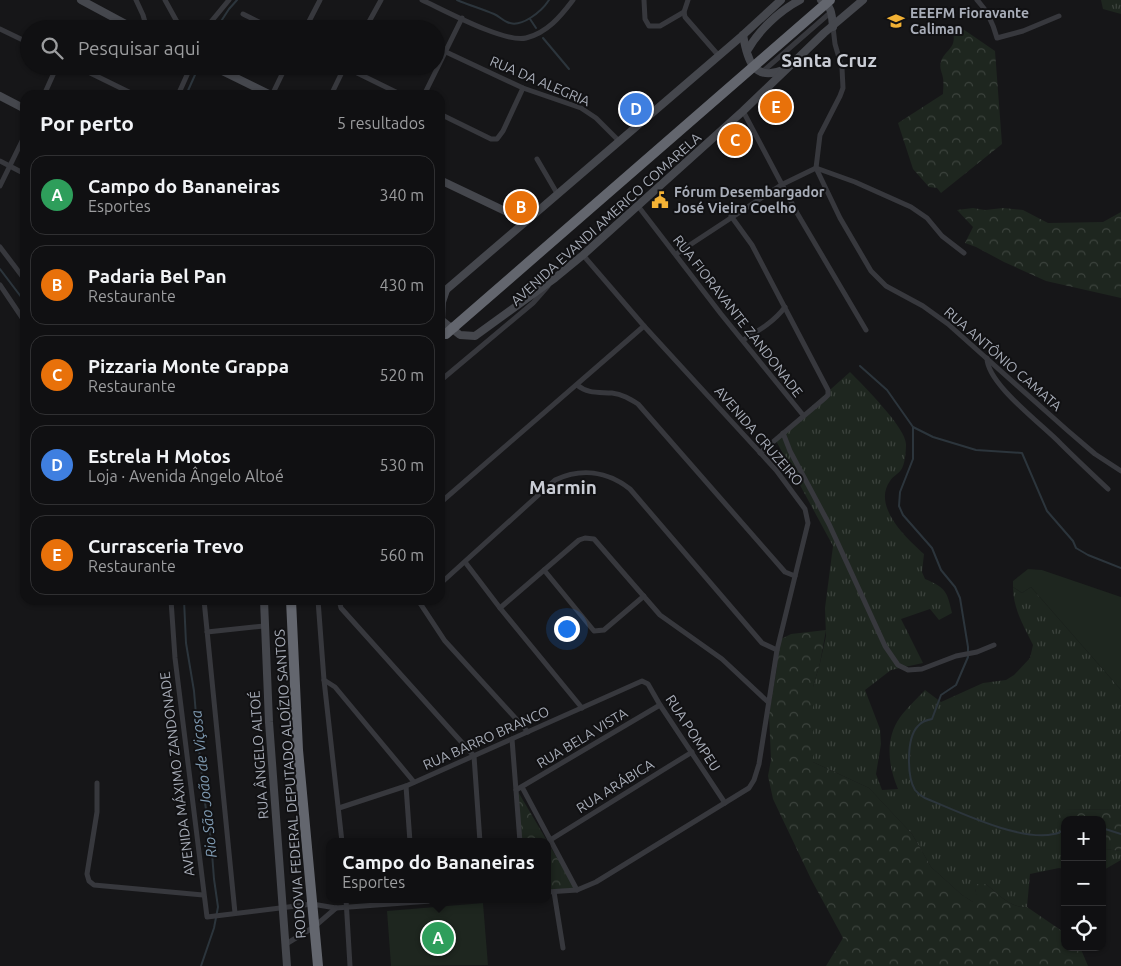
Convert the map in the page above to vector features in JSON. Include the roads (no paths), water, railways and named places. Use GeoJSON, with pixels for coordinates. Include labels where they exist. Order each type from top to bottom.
{"type":"FeatureCollection","features":[{"type":"Feature","properties":{"kind":"highway"},"geometry":{"type":"LineString","coordinates":[[450,334],[757,69],[827,4]]}},
{"type":"Feature","properties":{"kind":"highway","name":"RODOVIA FEDERAL DEPUTADO ALOÍZIO SANTOS"},"geometry":{"type":"LineString","coordinates":[[290,605],[295,714],[318,966]]}},
{"type":"Feature","properties":{"kind":"street"},"geometry":{"type":"LineString","coordinates":[[81,0],[118,20]]}},
{"type":"Feature","properties":{"kind":"street"},"geometry":{"type":"LineString","coordinates":[[136,0],[144,20]]}},
{"type":"Feature","properties":{"kind":"street"},"geometry":{"type":"LineString","coordinates":[[165,0],[176,20]]}},
{"type":"Feature","properties":{"kind":"street"},"geometry":{"type":"LineString","coordinates":[[212,20],[229,0]]}},
{"type":"Feature","properties":{"kind":"street"},"geometry":{"type":"LineString","coordinates":[[310,20],[319,2],[312,0]]}},
{"type":"Feature","properties":{"kind":"street"},"geometry":{"type":"LineString","coordinates":[[370,20],[381,0]]}},
{"type":"Feature","properties":{"kind":"street"},"geometry":{"type":"LineString","coordinates":[[422,0],[504,36],[514,38],[525,38],[535,35],[552,24],[573,0]]}},
{"type":"Feature","properties":{"kind":"street"},"geometry":{"type":"LineString","coordinates":[[644,0],[646,23],[652,27],[660,26],[684,12]]}},
{"type":"Feature","properties":{"kind":"street"},"geometry":{"type":"LineString","coordinates":[[688,0],[684,12],[685,17],[719,56]]}},
{"type":"Feature","properties":{"kind":"street"},"geometry":{"type":"LineString","coordinates":[[445,290],[719,56],[781,0]]}},
{"type":"Feature","properties":{"kind":"street"},"geometry":{"type":"LineString","coordinates":[[747,51],[752,41],[764,28],[800,0]]}},
{"type":"Feature","properties":{"kind":"street","name":"AVENIDA EVANDI AMERICO COMARELA"},"geometry":{"type":"LineString","coordinates":[[445,378],[533,303],[556,278],[743,111],[785,70],[863,0]]}},
{"type":"Feature","properties":{"kind":"street"},"geometry":{"type":"LineString","coordinates":[[977,0],[985,8],[997,38],[1023,32],[1059,16]]}},
{"type":"Feature","properties":{"kind":"street"},"geometry":{"type":"LineString","coordinates":[[816,168],[820,135],[843,88],[842,68],[827,4]]}},
{"type":"Feature","properties":{"kind":"street"},"geometry":{"type":"LineString","coordinates":[[243,14],[255,20]]}},
{"type":"Feature","properties":{"kind":"street"},"geometry":{"type":"LineString","coordinates":[[446,52],[462,18]]}},
{"type":"Feature","properties":{"kind":"street"},"geometry":{"type":"LineString","coordinates":[[0,29],[20,39]]}},
{"type":"Feature","properties":{"kind":"street"},"geometry":{"type":"LineString","coordinates":[[743,35],[747,51],[757,69],[773,74],[785,70]]}},
{"type":"Feature","properties":{"kind":"street","name":"RUA DA ALEGRIA"},"geometry":{"type":"LineString","coordinates":[[446,52],[523,88],[581,108],[596,118],[619,141]]}},
{"type":"Feature","properties":{"kind":"street"},"geometry":{"type":"LineString","coordinates":[[46,90],[53,75]]}},
{"type":"Feature","properties":{"kind":"street"},"geometry":{"type":"LineString","coordinates":[[94,75],[125,90]]}},
{"type":"Feature","properties":{"kind":"street"},"geometry":{"type":"LineString","coordinates":[[180,90],[187,75]]}},
{"type":"Feature","properties":{"kind":"street"},"geometry":{"type":"LineString","coordinates":[[230,75],[261,90]]}},
{"type":"Feature","properties":{"kind":"street"},"geometry":{"type":"LineString","coordinates":[[274,90],[281,75]]}},
{"type":"Feature","properties":{"kind":"street"},"geometry":{"type":"LineString","coordinates":[[334,90],[341,75]]}},
{"type":"Feature","properties":{"kind":"street"},"geometry":{"type":"LineString","coordinates":[[361,75],[392,90]]}},
{"type":"Feature","properties":{"kind":"street"},"geometry":{"type":"LineString","coordinates":[[427,90],[434,75]]}},
{"type":"Feature","properties":{"kind":"street"},"geometry":{"type":"LineString","coordinates":[[445,116],[495,140],[500,136],[523,88]]}},
{"type":"Feature","properties":{"kind":"street"},"geometry":{"type":"LineString","coordinates":[[0,96],[20,106]]}},
{"type":"Feature","properties":{"kind":"street"},"geometry":{"type":"LineString","coordinates":[[743,111],[806,231],[866,330]]}},
{"type":"Feature","properties":{"kind":"street"},"geometry":{"type":"LineString","coordinates":[[0,186],[20,145]]}},
{"type":"Feature","properties":{"kind":"street"},"geometry":{"type":"LineString","coordinates":[[537,159],[558,195]]}},
{"type":"Feature","properties":{"kind":"street"},"geometry":{"type":"LineString","coordinates":[[0,161],[20,171]]}},
{"type":"Feature","properties":{"kind":"street"},"geometry":{"type":"LineString","coordinates":[[676,254],[731,216],[781,185],[816,168],[855,182],[910,207],[927,218],[942,236],[964,253]]}},
{"type":"Feature","properties":{"kind":"street","name":"RUA ANTÔNIO CAMATA"},"geometry":{"type":"LineString","coordinates":[[816,168],[840,218],[877,279],[934,313],[1066,430],[1095,454],[1121,471]]}},
{"type":"Feature","properties":{"kind":"street"},"geometry":{"type":"LineString","coordinates":[[445,182],[526,221]]}},
{"type":"Feature","properties":{"kind":"street","name":"RUA FIORAVANTE ZANDONADE"},"geometry":{"type":"LineString","coordinates":[[638,206],[802,415]]}},
{"type":"Feature","properties":{"kind":"street"},"geometry":{"type":"LineString","coordinates":[[731,216],[752,246],[828,390],[825,398],[802,415],[760,452]]}},
{"type":"Feature","properties":{"kind":"street"},"geometry":{"type":"LineString","coordinates":[[0,247],[20,273]]}},
{"type":"Feature","properties":{"kind":"street","name":"AVENIDA CRUZEIRO"},"geometry":{"type":"LineString","coordinates":[[583,255],[644,326],[760,452],[786,483],[808,515],[808,523],[777,650],[759,764],[754,780],[749,788],[725,803]]}},
{"type":"Feature","properties":{"kind":"street"},"geometry":{"type":"LineString","coordinates":[[450,334],[475,336],[556,278]]}},
{"type":"Feature","properties":{"kind":"street"},"geometry":{"type":"LineString","coordinates":[[0,285],[20,315]]}},
{"type":"Feature","properties":{"kind":"street"},"geometry":{"type":"LineString","coordinates":[[743,340],[779,315],[784,307]]}},
{"type":"Feature","properties":{"kind":"street"},"geometry":{"type":"LineString","coordinates":[[779,315],[789,316]]}},
{"type":"Feature","properties":{"kind":"street"},"geometry":{"type":"LineString","coordinates":[[445,499],[644,326]]}},
{"type":"Feature","properties":{"kind":"street"},"geometry":{"type":"LineString","coordinates":[[987,358],[987,363],[993,375],[1017,404],[1108,489]]}},
{"type":"Feature","properties":{"kind":"street"},"geometry":{"type":"LineString","coordinates":[[577,385],[590,392],[611,393],[623,396],[638,404],[784,572],[795,576]]}},
{"type":"Feature","properties":{"kind":"street"},"geometry":{"type":"LineString","coordinates":[[783,433],[790,451],[829,524],[884,646],[898,665],[908,670],[922,669],[994,645]]}},
{"type":"Feature","properties":{"kind":"street"},"geometry":{"type":"LineString","coordinates":[[445,580],[555,480],[575,473],[603,474],[617,480],[630,489],[762,643],[777,650]]}},
{"type":"Feature","properties":{"kind":"street"},"geometry":{"type":"LineString","coordinates":[[500,608],[579,540],[585,538],[594,539],[660,615],[722,659],[768,702]]}},
{"type":"Feature","properties":{"kind":"street"},"geometry":{"type":"LineString","coordinates":[[465,562],[582,708]]}},
{"type":"Feature","properties":{"kind":"street"},"geometry":{"type":"LineString","coordinates":[[544,570],[594,631],[604,630],[644,596]]}},
{"type":"Feature","properties":{"kind":"street","name":"AVENIDA MÁXIMO ZANDONADE"},"geometry":{"type":"LineString","coordinates":[[171,605],[175,658],[207,917],[312,904],[347,908],[395,903]]}},
{"type":"Feature","properties":{"kind":"street"},"geometry":{"type":"LineString","coordinates":[[204,605],[232,914]]}},
{"type":"Feature","properties":{"kind":"street","name":"RUA ÂNGELO ALTOÉ"},"geometry":{"type":"LineString","coordinates":[[264,605],[268,722],[284,908],[287,966]]}},
{"type":"Feature","properties":{"kind":"street"},"geometry":{"type":"LineString","coordinates":[[318,605],[324,680],[342,838]]}},
{"type":"Feature","properties":{"kind":"street"},"geometry":{"type":"LineString","coordinates":[[340,605],[474,756],[480,838]]}},
{"type":"Feature","properties":{"kind":"street"},"geometry":{"type":"LineString","coordinates":[[423,605],[449,646],[528,732]]}},
{"type":"Feature","properties":{"kind":"street"},"geometry":{"type":"LineString","coordinates":[[207,632],[264,626]]}},
{"type":"Feature","properties":{"kind":"street"},"geometry":{"type":"LineString","coordinates":[[324,680],[335,687],[414,782]]}},
{"type":"Feature","properties":{"kind":"street","name":"RUA BARRO BRANCO"},"geometry":{"type":"LineString","coordinates":[[339,808],[406,786],[640,682]]}},
{"type":"Feature","properties":{"kind":"street","name":"RUA POMPEU"},"geometry":{"type":"LineString","coordinates":[[640,682],[648,684],[725,803]]}},
{"type":"Feature","properties":{"kind":"street","name":"RUA BELA VISTA"},"geometry":{"type":"LineString","coordinates":[[516,790],[660,705]]}},
{"type":"Feature","properties":{"kind":"street"},"geometry":{"type":"LineString","coordinates":[[512,739],[520,838]]}},
{"type":"Feature","properties":{"kind":"street","name":"RUA ARÁBICA"},"geometry":{"type":"LineString","coordinates":[[551,839],[692,752]]}},
{"type":"Feature","properties":{"kind":"street"},"geometry":{"type":"LineString","coordinates":[[97,783],[97,812],[87,874],[89,881],[94,886],[203,895]]}},
{"type":"Feature","properties":{"kind":"street"},"geometry":{"type":"LineString","coordinates":[[406,786],[410,838]]}},
{"type":"Feature","properties":{"kind":"street"},"geometry":{"type":"LineString","coordinates":[[522,787],[549,838]]}},
{"type":"Feature","properties":{"kind":"street"},"geometry":{"type":"LineString","coordinates":[[563,948],[554,892],[577,890],[596,882],[725,803]]}},
{"type":"Feature","properties":{"kind":"street"},"geometry":{"type":"LineString","coordinates":[[551,842],[577,890]]}},
{"type":"Feature","properties":{"kind":"street"},"geometry":{"type":"LineString","coordinates":[[346,903],[350,966]]}},
{"type":"Feature","properties":{"kind":"street"},"geometry":{"type":"LineString","coordinates":[[286,944],[314,927],[336,908]]}},
{"type":"Feature","properties":{"kind":"waterway","name":"Rio São João de Viçosa"},"geometry":{"type":"LineString","coordinates":[[222,20],[237,0]]}},
{"type":"Feature","properties":{"kind":"waterway","name":"Rio São João de Viçosa"},"geometry":{"type":"LineString","coordinates":[[457,0],[494,14],[513,24],[531,18],[549,0]]}},
{"type":"Feature","properties":{"kind":"waterway"},"geometry":{"type":"LineString","coordinates":[[530,19],[536,28]]}},
{"type":"Feature","properties":{"kind":"waterway"},"geometry":{"type":"LineString","coordinates":[[543,38],[569,69]]}},
{"type":"Feature","properties":{"kind":"waterway","name":"Rio São João de Viçosa"},"geometry":{"type":"LineString","coordinates":[[188,90],[195,75]]}},
{"type":"Feature","properties":{"kind":"waterway"},"geometry":{"type":"LineString","coordinates":[[0,269],[20,295]]}},
{"type":"Feature","properties":{"kind":"waterway"},"geometry":{"type":"LineString","coordinates":[[860,366],[887,390],[913,427],[933,437],[976,450],[1022,453],[1047,511],[1073,541],[1076,548],[1088,555],[1121,568]]}},
{"type":"Feature","properties":{"kind":"waterway"},"geometry":{"type":"LineString","coordinates":[[913,427],[913,459],[900,492],[899,506],[903,515],[932,548],[941,570],[955,587],[960,598],[968,657],[956,685],[941,695],[932,719],[921,723],[914,732],[911,739],[909,758],[912,784],[916,791],[925,798],[1007,830],[1040,835],[1061,832]]}},
{"type":"Feature","properties":{"kind":"waterway","name":"Rio São João de Viçosa"},"geometry":{"type":"LineString","coordinates":[[184,605],[186,643],[194,691],[199,750],[218,907],[214,928],[201,966]]}},
{"type":"Feature","properties":{"kind":"waterway"},"geometry":{"type":"LineString","coordinates":[[1106,829],[1121,834]]}},
{"type":"Feature","properties":{"kind":"place","name":"EEEFM Fioravante Caliman"},"geometry":{"type":"Point","coordinates":[896,21]}},
{"type":"Feature","properties":{"kind":"place","name":"Currasceria Trevo"},"geometry":{"type":"Point","coordinates":[776,107]}},
{"type":"Feature","properties":{"kind":"place","name":"Estrela H Motos"},"geometry":{"type":"Point","coordinates":[636,109]}},
{"type":"Feature","properties":{"kind":"place","name":"Pizzaria Monte Grappa"},"geometry":{"type":"Point","coordinates":[735,140]}},
{"type":"Feature","properties":{"kind":"place","name":"Fórum Desembargador José Vieira Coelho"},"geometry":{"type":"Point","coordinates":[660,200]}},
{"type":"Feature","properties":{"kind":"place","name":"Padaria Bel Pan"},"geometry":{"type":"Point","coordinates":[521,207]}},
{"type":"Feature","properties":{"kind":"place","name":"Campo do Bananeiras"},"geometry":{"type":"Point","coordinates":[438,938]}},
{"type":"Feature","properties":{"kind":"district","name":"Santa Cruz"},"geometry":{"type":"Point","coordinates":[829,60]}},
{"type":"Feature","properties":{"kind":"district","name":"Marmin"},"geometry":{"type":"Point","coordinates":[563,487]}}]}
